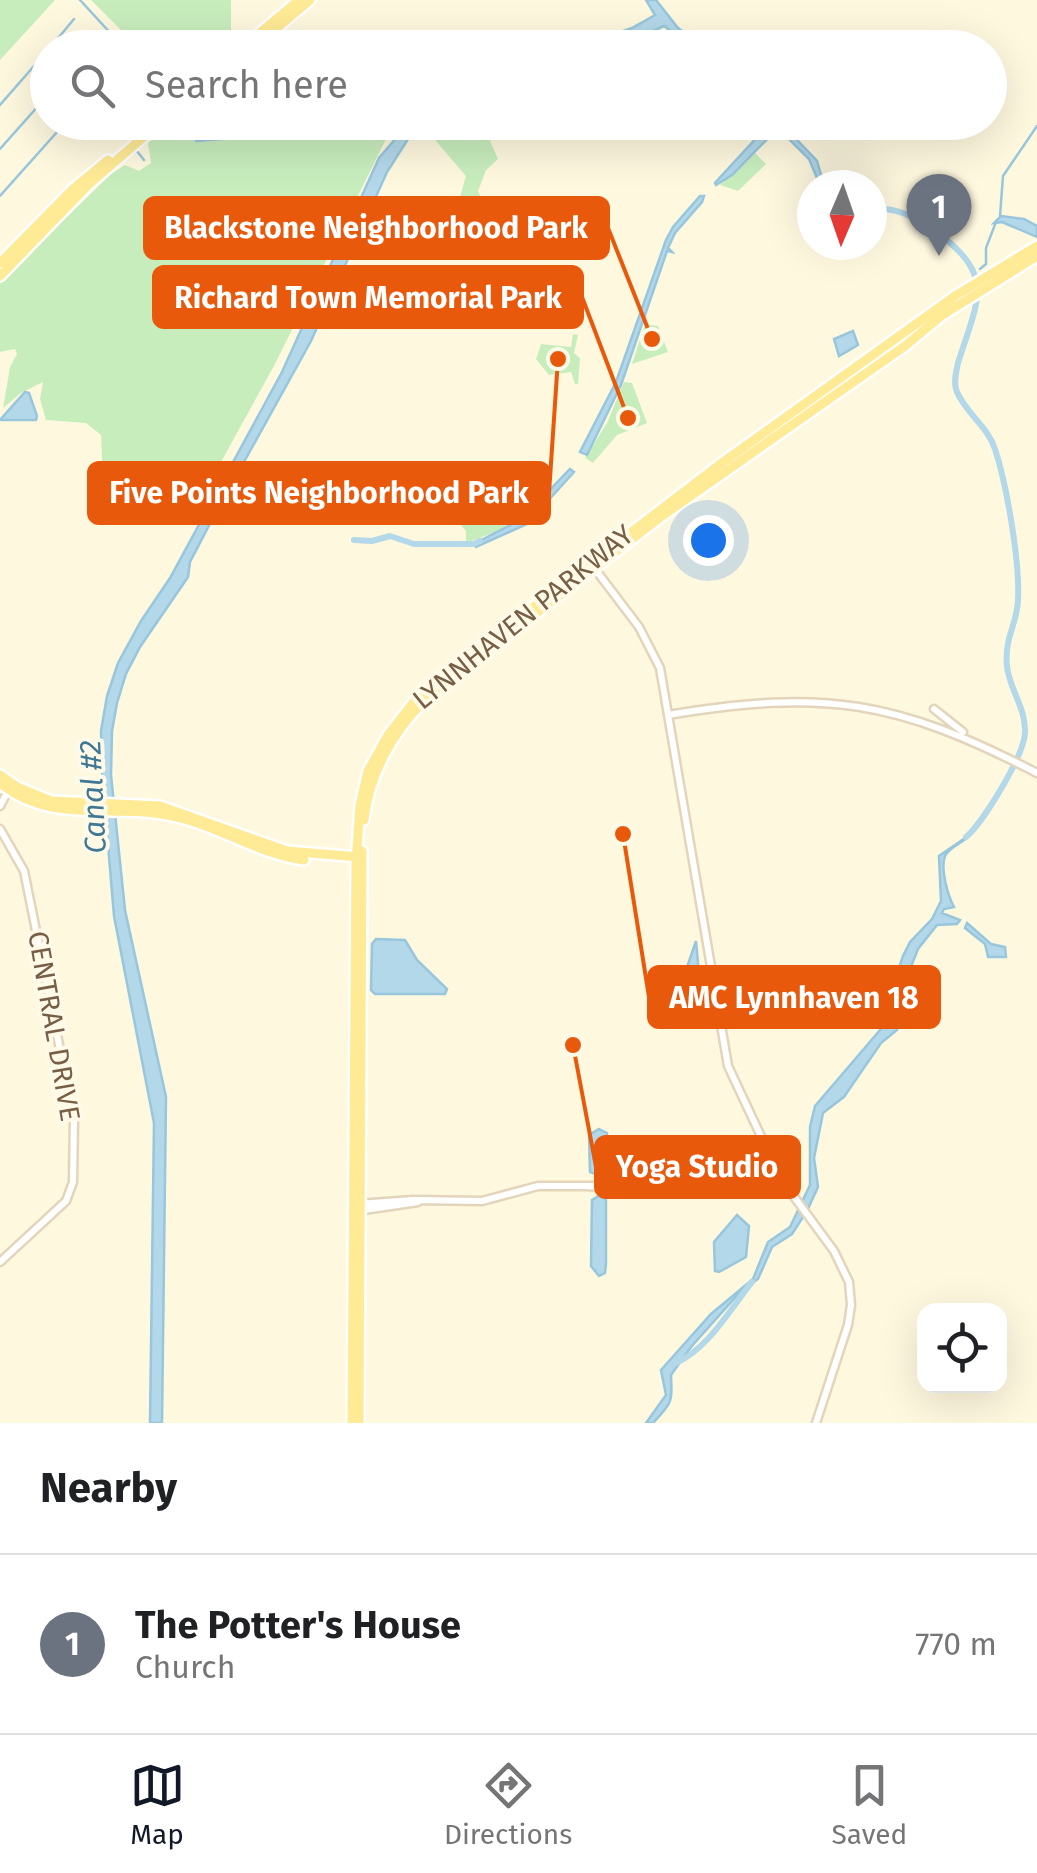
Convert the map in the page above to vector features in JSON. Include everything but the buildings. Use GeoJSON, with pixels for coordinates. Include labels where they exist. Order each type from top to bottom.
{"type":"FeatureCollection","features":[{"type":"Feature","properties":{"kind":"main road"},"geometry":{"type":"LineString","coordinates":[[264,30],[300,0]]}},
{"type":"Feature","properties":{"kind":"main road"},"geometry":{"type":"LineString","coordinates":[[274,30],[310,0]]}},
{"type":"Feature","properties":{"kind":"main road"},"geometry":{"type":"LineString","coordinates":[[0,263],[72,189],[131,140]]}},
{"type":"Feature","properties":{"kind":"main road"},"geometry":{"type":"LineString","coordinates":[[0,276],[89,184],[140,140]]}},
{"type":"Feature","properties":{"kind":"main road","name":"LYNNHAVEN PARKWAY"},"geometry":{"type":"LineString","coordinates":[[986,284],[1037,246]]}},
{"type":"Feature","properties":{"kind":"main road","name":"LYNNHAVEN PARKWAY"},"geometry":{"type":"LineString","coordinates":[[355,1423],[360,805],[371,763],[395,724],[420,694],[656,512],[955,296],[1037,256]]}},
{"type":"Feature","properties":{"kind":"main road","name":"LYNNHAVEN PARKWAY"},"geometry":{"type":"LineString","coordinates":[[359,860],[370,792],[384,756],[410,716],[444,683],[662,516],[904,346],[973,290]]}},
{"type":"Feature","properties":{"kind":"main road"},"geometry":{"type":"LineString","coordinates":[[935,321],[953,305],[955,296]]}},
{"type":"Feature","properties":{"kind":"main road"},"geometry":{"type":"LineString","coordinates":[[0,775],[6,786],[53,808],[122,808],[177,816],[286,858],[359,860]]}},
{"type":"Feature","properties":{"kind":"street"},"geometry":{"type":"LineString","coordinates":[[594,568],[653,651],[662,677],[722,1043],[732,1075],[767,1154],[844,1267],[851,1299],[848,1325],[816,1423]]}},
{"type":"Feature","properties":{"kind":"street"},"geometry":{"type":"LineString","coordinates":[[668,715],[764,702],[821,701],[891,711],[972,740],[1037,773]]}},
{"type":"Feature","properties":{"kind":"street"},"geometry":{"type":"LineString","coordinates":[[934,708],[972,740]]}},
{"type":"Feature","properties":{"kind":"street"},"geometry":{"type":"LineString","coordinates":[[0,806],[6,786]]}},
{"type":"Feature","properties":{"kind":"street","name":"CENTRAL DRIVE"},"geometry":{"type":"LineString","coordinates":[[0,829],[24,871],[74,1119],[73,1182],[67,1199],[0,1262]]}},
{"type":"Feature","properties":{"kind":"street"},"geometry":{"type":"LineString","coordinates":[[357,1208],[482,1201],[530,1186],[695,1185],[767,1154]]}},
{"type":"Feature","properties":{"kind":"green space"},"geometry":{"type":"Polygon","coordinates":[[[0,0],[55,0],[0,60],[0,0]]]}},
{"type":"Feature","properties":{"kind":"green space"},"geometry":{"type":"Polygon","coordinates":[[[91,0],[231,0],[231,30],[121,30],[91,0]]]}},
{"type":"Feature","properties":{"kind":"green space"},"geometry":{"type":"Polygon","coordinates":[[[386,140],[275,364],[194,511],[181,514],[104,506],[101,435],[86,423],[46,420],[40,399],[43,382],[3,408],[10,367],[17,354],[15,349],[0,352],[0,282],[111,174],[125,165],[139,171],[151,163],[148,143],[386,140]]]}},
{"type":"Feature","properties":{"kind":"green space"},"geometry":{"type":"Polygon","coordinates":[[[435,140],[490,140],[498,159],[486,170],[478,191],[486,208],[459,200],[466,176],[435,140]]]}},
{"type":"Feature","properties":{"kind":"green space"},"geometry":{"type":"Polygon","coordinates":[[[754,152],[766,164],[738,191],[720,185],[754,152]]]}},
{"type":"Feature","properties":{"kind":"green space"},"geometry":{"type":"Polygon","coordinates":[[[645,324],[658,326],[668,352],[632,364],[645,324]]]}},
{"type":"Feature","properties":{"kind":"green space"},"geometry":{"type":"Polygon","coordinates":[[[573,334],[578,335],[574,353],[580,358],[578,384],[571,372],[549,375],[536,359],[541,344],[571,347],[573,334]]]}},
{"type":"Feature","properties":{"kind":"green space"},"geometry":{"type":"Polygon","coordinates":[[[624,382],[632,383],[647,423],[617,435],[593,463],[585,458],[607,423],[624,382]]]}},
{"type":"Feature","properties":{"kind":"green space"},"geometry":{"type":"Polygon","coordinates":[[[485,493],[516,511],[503,529],[466,543],[466,531],[457,520],[463,507],[477,507],[485,493]]]}},
{"type":"Feature","properties":{"kind":"water"},"geometry":{"type":"Polygon","coordinates":[[[646,0],[656,0],[681,30],[664,26],[655,30],[626,30],[632,28],[655,15],[646,0]]]}},
{"type":"Feature","properties":{"kind":"water"},"geometry":{"type":"Polygon","coordinates":[[[394,140],[407,140],[387,172],[311,341],[190,562],[188,577],[140,647],[117,703],[111,775],[125,910],[166,1097],[162,1423],[150,1423],[154,1123],[114,916],[102,773],[101,731],[107,696],[118,663],[170,578],[282,372],[379,158],[394,140]]]}},
{"type":"Feature","properties":{"kind":"water"},"geometry":{"type":"Polygon","coordinates":[[[754,140],[766,140],[732,175],[716,185],[754,140]]]}},
{"type":"Feature","properties":{"kind":"water"},"geometry":{"type":"Polygon","coordinates":[[[790,140],[797,140],[817,161],[820,170],[814,170],[809,159],[790,140]]]}},
{"type":"Feature","properties":{"kind":"water"},"geometry":{"type":"Polygon","coordinates":[[[700,196],[704,196],[702,202],[675,233],[668,248],[672,252],[667,251],[621,385],[587,455],[580,452],[616,382],[666,240],[700,196]]]}},
{"type":"Feature","properties":{"kind":"water"},"geometry":{"type":"Polygon","coordinates":[[[1001,216],[1024,219],[1037,226],[1037,237],[1002,222],[994,223],[1001,216]]]}},
{"type":"Feature","properties":{"kind":"water"},"geometry":{"type":"Polygon","coordinates":[[[853,331],[858,345],[839,356],[834,339],[853,331]]]}},
{"type":"Feature","properties":{"kind":"water"},"geometry":{"type":"Polygon","coordinates":[[[25,392],[29,393],[36,420],[0,420],[25,392]]]}},
{"type":"Feature","properties":{"kind":"water"},"geometry":{"type":"Polygon","coordinates":[[[570,469],[574,472],[527,524],[476,547],[474,544],[522,519],[570,469]]]}},
{"type":"Feature","properties":{"kind":"water"},"geometry":{"type":"Polygon","coordinates":[[[971,834],[945,856],[943,868],[954,907],[942,913],[960,920],[957,924],[937,925],[918,949],[899,997],[897,1030],[881,1043],[844,1097],[823,1113],[814,1158],[818,1187],[807,1211],[792,1234],[772,1247],[758,1279],[742,1290],[691,1347],[671,1375],[668,1406],[653,1423],[646,1423],[666,1395],[661,1370],[711,1314],[753,1279],[768,1242],[790,1227],[810,1185],[810,1127],[815,1106],[886,1023],[887,1002],[903,956],[941,901],[939,856],[971,834]]]}},
{"type":"Feature","properties":{"kind":"water"},"geometry":{"type":"Polygon","coordinates":[[[967,923],[991,944],[1005,947],[1006,957],[988,957],[985,944],[965,928],[967,923]]]}},
{"type":"Feature","properties":{"kind":"water"},"geometry":{"type":"Polygon","coordinates":[[[376,939],[405,940],[417,960],[447,989],[445,994],[375,994],[371,990],[372,944],[376,939]]]}},
{"type":"Feature","properties":{"kind":"water"},"geometry":{"type":"Polygon","coordinates":[[[696,941],[701,996],[675,996],[673,994],[696,941]]]}},
{"type":"Feature","properties":{"kind":"water"},"geometry":{"type":"Polygon","coordinates":[[[599,1129],[607,1133],[605,1177],[590,1172],[589,1135],[599,1129]]]}},
{"type":"Feature","properties":{"kind":"water"},"geometry":{"type":"Polygon","coordinates":[[[602,1194],[606,1200],[606,1264],[605,1273],[599,1276],[591,1266],[592,1200],[602,1194]]]}},
{"type":"Feature","properties":{"kind":"water"},"geometry":{"type":"Polygon","coordinates":[[[737,1215],[749,1226],[746,1257],[715,1271],[714,1242],[737,1215]]]}},
{"type":"Feature","properties":{"kind":"waterway"},"geometry":{"type":"LineString","coordinates":[[80,0],[108,30]]}},
{"type":"Feature","properties":{"kind":"waterway"},"geometry":{"type":"LineString","coordinates":[[65,30],[74,19]]}},
{"type":"Feature","properties":{"kind":"waterway"},"geometry":{"type":"LineString","coordinates":[[0,105],[30,71]]}},
{"type":"Feature","properties":{"kind":"waterway"},"geometry":{"type":"LineString","coordinates":[[0,149],[30,115]]}},
{"type":"Feature","properties":{"kind":"waterway"},"geometry":{"type":"LineString","coordinates":[[1000,216],[1003,176],[1037,126]]}},
{"type":"Feature","properties":{"kind":"waterway"},"geometry":{"type":"LineString","coordinates":[[0,196],[50,140]]}},
{"type":"Feature","properties":{"kind":"waterway"},"geometry":{"type":"LineString","coordinates":[[196,141],[209,140]]}},
{"type":"Feature","properties":{"kind":"waterway"},"geometry":{"type":"LineString","coordinates":[[136,150],[144,160]]}},
{"type":"Feature","properties":{"kind":"waterway"},"geometry":{"type":"LineString","coordinates":[[887,210],[921,221],[935,231],[955,247],[975,276],[976,305],[955,385],[961,400],[992,441],[1008,503],[1017,566],[1018,600],[1007,647],[1007,667],[1025,732],[1002,788],[966,837]]}},
{"type":"Feature","properties":{"kind":"waterway"},"geometry":{"type":"LineString","coordinates":[[980,269],[986,264],[986,248],[996,222]]}},
{"type":"Feature","properties":{"kind":"waterway"},"geometry":{"type":"LineString","coordinates":[[354,540],[390,536],[414,544],[480,541]]}},
{"type":"Feature","properties":{"kind":"waterway"},"geometry":{"type":"LineString","coordinates":[[676,1363],[709,1338],[752,1282]]}},
{"type":"Feature","properties":{"kind":"place","name":"The Potter's House"},"geometry":{"type":"Point","coordinates":[939,256]}},
{"type":"Feature","properties":{"kind":"place","name":"Blackstone Neighborhood Park"},"geometry":{"type":"Point","coordinates":[652,339]}},
{"type":"Feature","properties":{"kind":"place","name":"Five Points Neighborhood Park"},"geometry":{"type":"Point","coordinates":[558,359]}},
{"type":"Feature","properties":{"kind":"place","name":"Richard Town Memorial Park"},"geometry":{"type":"Point","coordinates":[628,418]}},
{"type":"Feature","properties":{"kind":"place","name":"AMC Lynnhaven 18"},"geometry":{"type":"Point","coordinates":[623,834]}},
{"type":"Feature","properties":{"kind":"place","name":"Yoga Studio"},"geometry":{"type":"Point","coordinates":[573,1045]}},
{"type":"Feature","properties":{"kind":"water label","name":"Canal #2"},"geometry":{"type":"Point","coordinates":[93,797]}}]}
